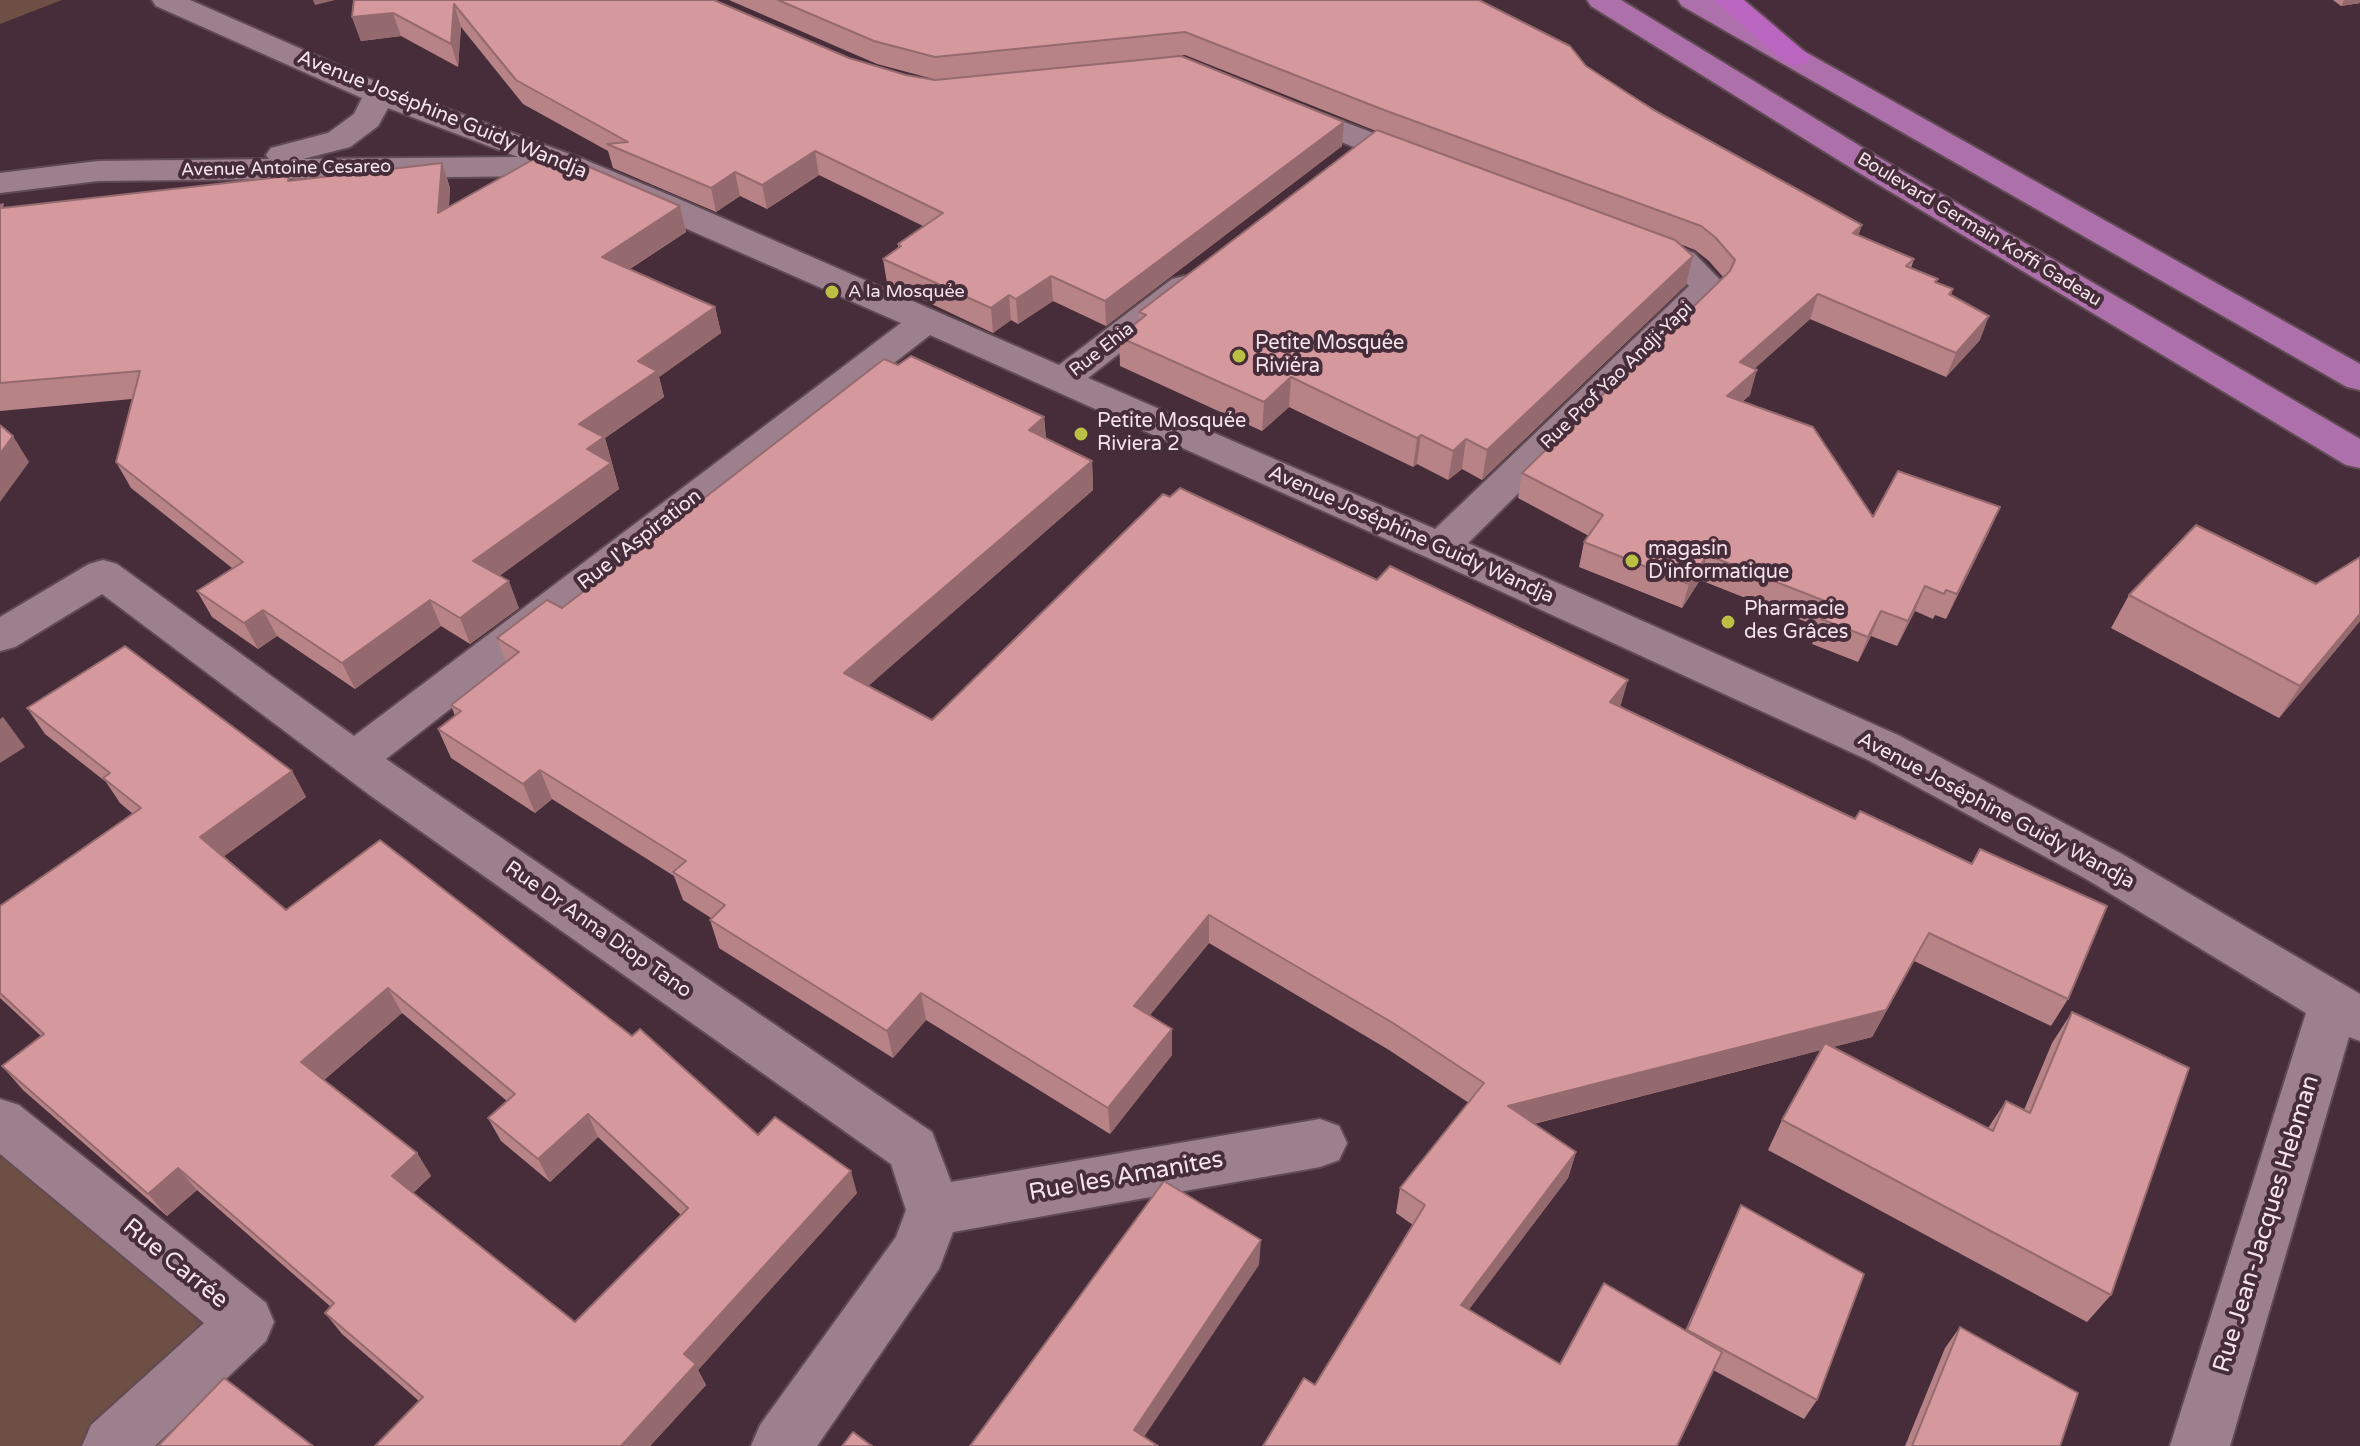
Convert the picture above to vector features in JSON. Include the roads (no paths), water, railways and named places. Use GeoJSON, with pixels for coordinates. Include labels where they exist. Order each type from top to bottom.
{"type":"FeatureCollection","features":[{"type":"Feature","properties":{"kind":"highway"},"geometry":{"type":"LineString","coordinates":[[1727,0],[1796,57]]}},
{"type":"Feature","properties":{"kind":"main road","name":"Boulevard Germain Koffi Gadeau"},"geometry":{"type":"LineString","coordinates":[[1601,0],[1867,164],[2360,456]]}},
{"type":"Feature","properties":{"kind":"main road"},"geometry":{"type":"LineString","coordinates":[[1692,0],[2360,379]]}},
{"type":"Feature","properties":{"kind":"street","name":"Avenue Joséphine Guidy Wandja"},"geometry":{"type":"LineString","coordinates":[[166,0],[379,94],[572,166],[1440,547],[1884,748],[2105,867],[2347,1011]]}},
{"type":"Feature","properties":{"kind":"street"},"geometry":{"type":"LineString","coordinates":[[188,171],[283,155],[339,140],[367,119],[379,94]]}},
{"type":"Feature","properties":{"kind":"street"},"geometry":{"type":"LineString","coordinates":[[1255,96],[1358,152],[1444,171]]}},
{"type":"Feature","properties":{"kind":"street","name":"Avenue Antoine Cesareo"},"geometry":{"type":"LineString","coordinates":[[0,183],[98,171],[572,166]]}},
{"type":"Feature","properties":{"kind":"street","name":"Rue Prof Yao Andji-Yapi"},"geometry":{"type":"LineString","coordinates":[[1440,547],[1709,286],[1682,260],[1608,232]]}},
{"type":"Feature","properties":{"kind":"street","name":"Rue Ehia"},"geometry":{"type":"LineString","coordinates":[[1061,381],[1209,267]]}},
{"type":"Feature","properties":{"kind":"street","name":"Rue l'Aspiration"},"geometry":{"type":"LineString","coordinates":[[354,760],[926,321]]}},
{"type":"Feature","properties":{"kind":"street","name":"Rue Dr Anna Diop Tano"},"geometry":{"type":"LineString","coordinates":[[0,636],[100,565],[354,760],[913,1149],[933,1210]]}},
{"type":"Feature","properties":{"kind":"street","name":"Rue Jean-Jacques Hebman"},"geometry":{"type":"LineString","coordinates":[[2200,1446],[2347,1011]]}},
{"type":"Feature","properties":{"kind":"street","name":"Rue Carrée"},"geometry":{"type":"LineString","coordinates":[[0,1122],[246,1322],[112,1446]]}},
{"type":"Feature","properties":{"kind":"street","name":"Rue les Amanites"},"geometry":{"type":"LineString","coordinates":[[933,1210],[1320,1143]]}},
{"type":"Feature","properties":{"kind":"street"},"geometry":{"type":"LineString","coordinates":[[781,1446],[919,1251],[933,1210]]}},
{"type":"Feature","properties":{"kind":"place","name":"A la Mosquée"},"geometry":{"type":"Point","coordinates":[832,292]}},
{"type":"Feature","properties":{"kind":"place","name":"Petite Mosquée Riviéra"},"geometry":{"type":"Point","coordinates":[1239,356]}},
{"type":"Feature","properties":{"kind":"place","name":"Petite Mosquée Riviera 2"},"geometry":{"type":"Point","coordinates":[1081,434]}},
{"type":"Feature","properties":{"kind":"place","name":"magasin D'informatique"},"geometry":{"type":"Point","coordinates":[1632,561]}},
{"type":"Feature","properties":{"kind":"place","name":"Pharmacie des Grâces"},"geometry":{"type":"Point","coordinates":[1728,622]}}]}
